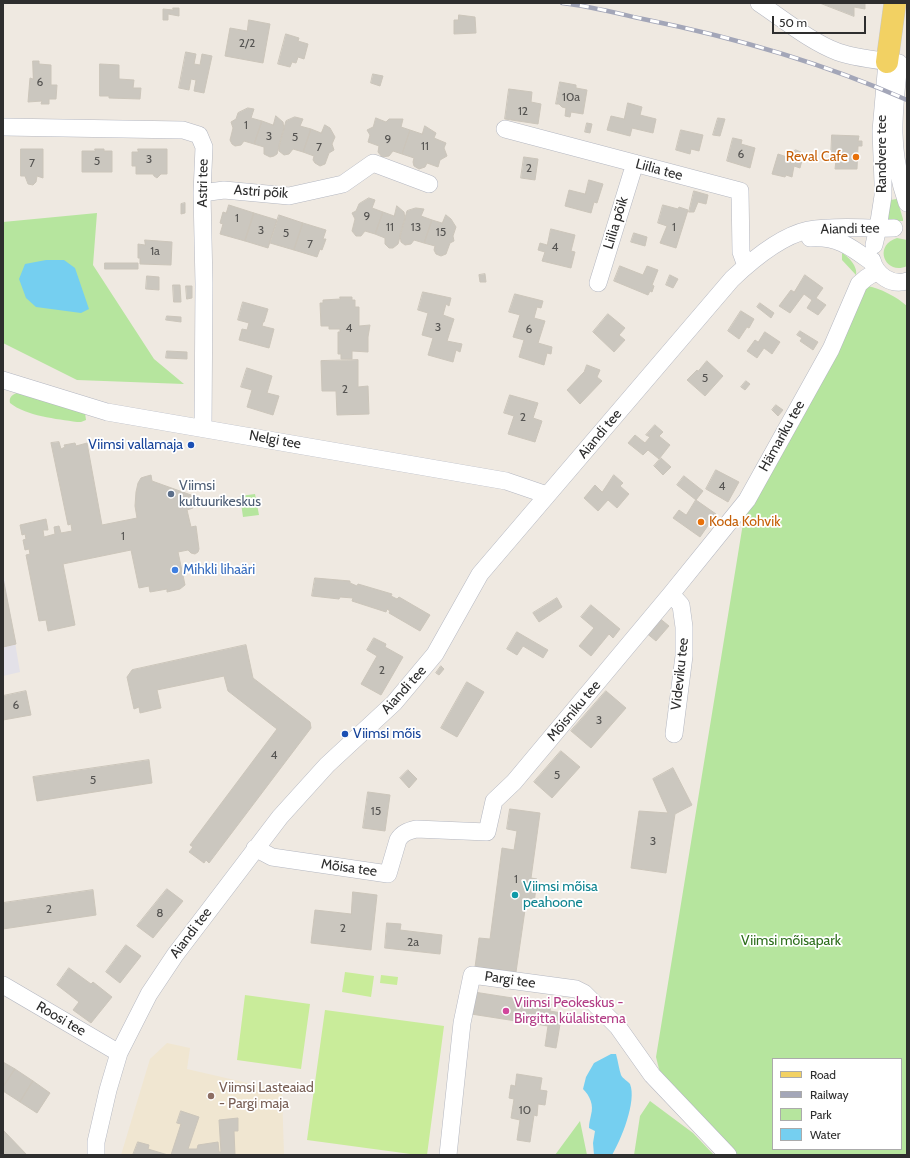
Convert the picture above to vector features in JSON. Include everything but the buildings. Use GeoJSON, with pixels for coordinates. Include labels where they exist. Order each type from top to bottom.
{"type":"FeatureCollection","features":[{"type":"Feature","properties":{"kind":"main road"},"geometry":{"type":"LineString","coordinates":[[893,62],[895,3]]}},
{"type":"Feature","properties":{"kind":"main road"},"geometry":{"type":"LineString","coordinates":[[893,62],[907,25]]}},
{"type":"Feature","properties":{"kind":"street"},"geometry":{"type":"LineString","coordinates":[[759,3],[816,41],[839,52],[893,62]]}},
{"type":"Feature","properties":{"kind":"street","name":"Randvere tee"},"geometry":{"type":"LineString","coordinates":[[893,62],[881,131],[883,196],[893,228]]}},
{"type":"Feature","properties":{"kind":"street","name":"Randvere tee"},"geometry":{"type":"LineString","coordinates":[[893,62],[894,148],[896,166],[907,203]]}},
{"type":"Feature","properties":{"kind":"street","name":"Astri tee"},"geometry":{"type":"LineString","coordinates":[[3,127],[182,130],[199,134],[204,147],[202,193],[204,284],[203,428]]}},
{"type":"Feature","properties":{"kind":"street","name":"Liilia tee"},"geometry":{"type":"LineString","coordinates":[[505,129],[740,191],[741,252],[746,266]]}},
{"type":"Feature","properties":{"kind":"street","name":"Astri põik"},"geometry":{"type":"LineString","coordinates":[[202,193],[224,190],[289,196],[343,184],[373,163],[429,184]]}},
{"type":"Feature","properties":{"kind":"street","name":"Liilia põik"},"geometry":{"type":"LineString","coordinates":[[598,283],[635,163]]}},
{"type":"Feature","properties":{"kind":"street"},"geometry":{"type":"LineString","coordinates":[[847,227],[859,222],[866,216],[883,196]]}},
{"type":"Feature","properties":{"kind":"street","name":"Aiandi tee"},"geometry":{"type":"LineString","coordinates":[[96,1155],[96,1142],[106,1098],[119,1053],[149,994],[174,955],[280,817],[327,765],[405,691],[435,654],[480,574],[732,279],[764,252],[793,235],[807,230],[847,227],[893,228]]}},
{"type":"Feature","properties":{"kind":"street"},"geometry":{"type":"LineString","coordinates":[[893,228],[881,234],[874,245],[872,257],[878,270],[907,295]]}},
{"type":"Feature","properties":{"kind":"street","name":"Aiandi tee"},"geometry":{"type":"LineString","coordinates":[[764,252],[783,244],[802,239],[824,238],[844,243],[878,270]]}},
{"type":"Feature","properties":{"kind":"street"},"geometry":{"type":"LineString","coordinates":[[878,270],[893,282],[903,283],[907,281]]}},
{"type":"Feature","properties":{"kind":"street","name":"Hämariku tee"},"geometry":{"type":"LineString","coordinates":[[671,594],[747,500],[832,348],[859,284],[878,270]]}},
{"type":"Feature","properties":{"kind":"street","name":"Nelgi tee"},"geometry":{"type":"LineString","coordinates":[[3,380],[92,408],[506,481],[547,495]]}},
{"type":"Feature","properties":{"kind":"street","name":"Videviku tee"},"geometry":{"type":"LineString","coordinates":[[671,594],[681,606],[684,626],[684,656],[674,734]]}},
{"type":"Feature","properties":{"kind":"street","name":"Mõisniku tee"},"geometry":{"type":"LineString","coordinates":[[487,832],[494,801],[514,782],[671,594]]}},
{"type":"Feature","properties":{"kind":"street","name":"Mõisa tee"},"geometry":{"type":"LineString","coordinates":[[255,848],[272,857],[388,874],[398,840],[407,831],[416,829],[487,832]]}},
{"type":"Feature","properties":{"kind":"street","name":"Pargi tee"},"geometry":{"type":"LineString","coordinates":[[448,1155],[462,1023],[472,975],[576,989],[584,992],[618,1027],[652,1075],[728,1155]]}},
{"type":"Feature","properties":{"kind":"street","name":"Roosi tee"},"geometry":{"type":"LineString","coordinates":[[3,985],[119,1053]]}},
{"type":"Feature","properties":{"kind":"shaded area"},"geometry":{"type":"Polygon","coordinates":[[[3,571],[20,672],[3,676],[3,571]]]}},
{"type":"Feature","properties":{"kind":"shaded area","name":"Viimsi Lasteaiad - Pargi maja"},"geometry":{"type":"Polygon","coordinates":[[[167,1043],[190,1048],[187,1069],[282,1091],[284,1155],[121,1155],[150,1059],[167,1043]]]}},
{"type":"Feature","properties":{"kind":"green space"},"geometry":{"type":"Polygon","coordinates":[[[897,199],[903,221],[888,221],[890,200],[897,199]]]}},
{"type":"Feature","properties":{"kind":"green space"},"geometry":{"type":"Polygon","coordinates":[[[97,213],[93,265],[154,359],[184,384],[77,380],[3,343],[3,222],[97,213]]]}},
{"type":"Feature","properties":{"kind":"green space"},"geometry":{"type":"Polygon","coordinates":[[[897,238],[907,240],[907,266],[900,268],[893,267],[888,264],[884,253],[885,247],[889,242],[897,238]]]}},
{"type":"Feature","properties":{"kind":"green space"},"geometry":{"type":"Polygon","coordinates":[[[842,253],[852,262],[856,269],[856,275],[842,260],[842,253]]]}},
{"type":"Feature","properties":{"kind":"green space","name":"Viimsi mõisapark"},"geometry":{"type":"Polygon","coordinates":[[[867,286],[872,287],[893,296],[907,306],[907,1155],[735,1155],[661,1077],[656,1057],[745,511],[867,286]]]}},
{"type":"Feature","properties":{"kind":"green space"},"geometry":{"type":"Polygon","coordinates":[[[17,393],[85,413],[86,420],[77,422],[60,420],[24,411],[10,403],[11,397],[17,393]]]}},
{"type":"Feature","properties":{"kind":"green space"},"geometry":{"type":"Polygon","coordinates":[[[255,494],[259,515],[243,517],[240,496],[255,494]]]}},
{"type":"Feature","properties":{"kind":"green space"},"geometry":{"type":"Polygon","coordinates":[[[345,972],[374,976],[371,997],[342,992],[345,972]]]}},
{"type":"Feature","properties":{"kind":"green space"},"geometry":{"type":"Polygon","coordinates":[[[381,975],[398,977],[397,985],[380,983],[381,975]]]}},
{"type":"Feature","properties":{"kind":"green space"},"geometry":{"type":"Polygon","coordinates":[[[245,995],[310,1004],[301,1069],[237,1060],[245,995]]]}},
{"type":"Feature","properties":{"kind":"green space"},"geometry":{"type":"Polygon","coordinates":[[[325,1010],[444,1026],[427,1155],[307,1140],[325,1010]]]}},
{"type":"Feature","properties":{"kind":"green space"},"geometry":{"type":"Polygon","coordinates":[[[650,1101],[693,1133],[714,1155],[634,1155],[640,1116],[650,1101]]]}},
{"type":"Feature","properties":{"kind":"green space"},"geometry":{"type":"Polygon","coordinates":[[[580,1121],[587,1155],[555,1155],[580,1121]]]}},
{"type":"Feature","properties":{"kind":"water"},"geometry":{"type":"Polygon","coordinates":[[[46,260],[64,260],[75,268],[89,309],[81,313],[36,307],[26,298],[19,279],[25,264],[46,260]]]}},
{"type":"Feature","properties":{"kind":"water"},"geometry":{"type":"Polygon","coordinates":[[[611,1054],[616,1054],[621,1075],[630,1084],[632,1091],[630,1110],[620,1140],[612,1155],[594,1155],[593,1143],[595,1131],[589,1128],[592,1104],[588,1095],[583,1089],[586,1077],[594,1063],[611,1054]]]}},
{"type":"Feature","properties":{"kind":"railway"},"geometry":{"type":"LineString","coordinates":[[562,3],[677,26],[777,52],[843,74],[907,100]]}},
{"type":"Feature","properties":{"kind":"place","name":"Reval Cafe"},"geometry":{"type":"Point","coordinates":[856,157]}},
{"type":"Feature","properties":{"kind":"place","name":"Viimsi vallamaja"},"geometry":{"type":"Point","coordinates":[191,445]}},
{"type":"Feature","properties":{"kind":"place","name":"Viimsi kultuurikeskus"},"geometry":{"type":"Point","coordinates":[171,494]}},
{"type":"Feature","properties":{"kind":"place","name":"Koda Kohvik"},"geometry":{"type":"Point","coordinates":[701,522]}},
{"type":"Feature","properties":{"kind":"place","name":"Mihkli lihaäri"},"geometry":{"type":"Point","coordinates":[175,570]}},
{"type":"Feature","properties":{"kind":"place","name":"Viimsi mõis"},"geometry":{"type":"Point","coordinates":[345,734]}},
{"type":"Feature","properties":{"kind":"place","name":"Viimsi mõisa peahoone"},"geometry":{"type":"Point","coordinates":[515,895]}},
{"type":"Feature","properties":{"kind":"place","name":"Viimsi Peokeskus - Birgitta külalistema"},"geometry":{"type":"Point","coordinates":[506,1011]}},
{"type":"Feature","properties":{"kind":"place","name":"Viimsi Lasteaiad - Pargi maja"},"geometry":{"type":"Point","coordinates":[211,1096]}}]}
